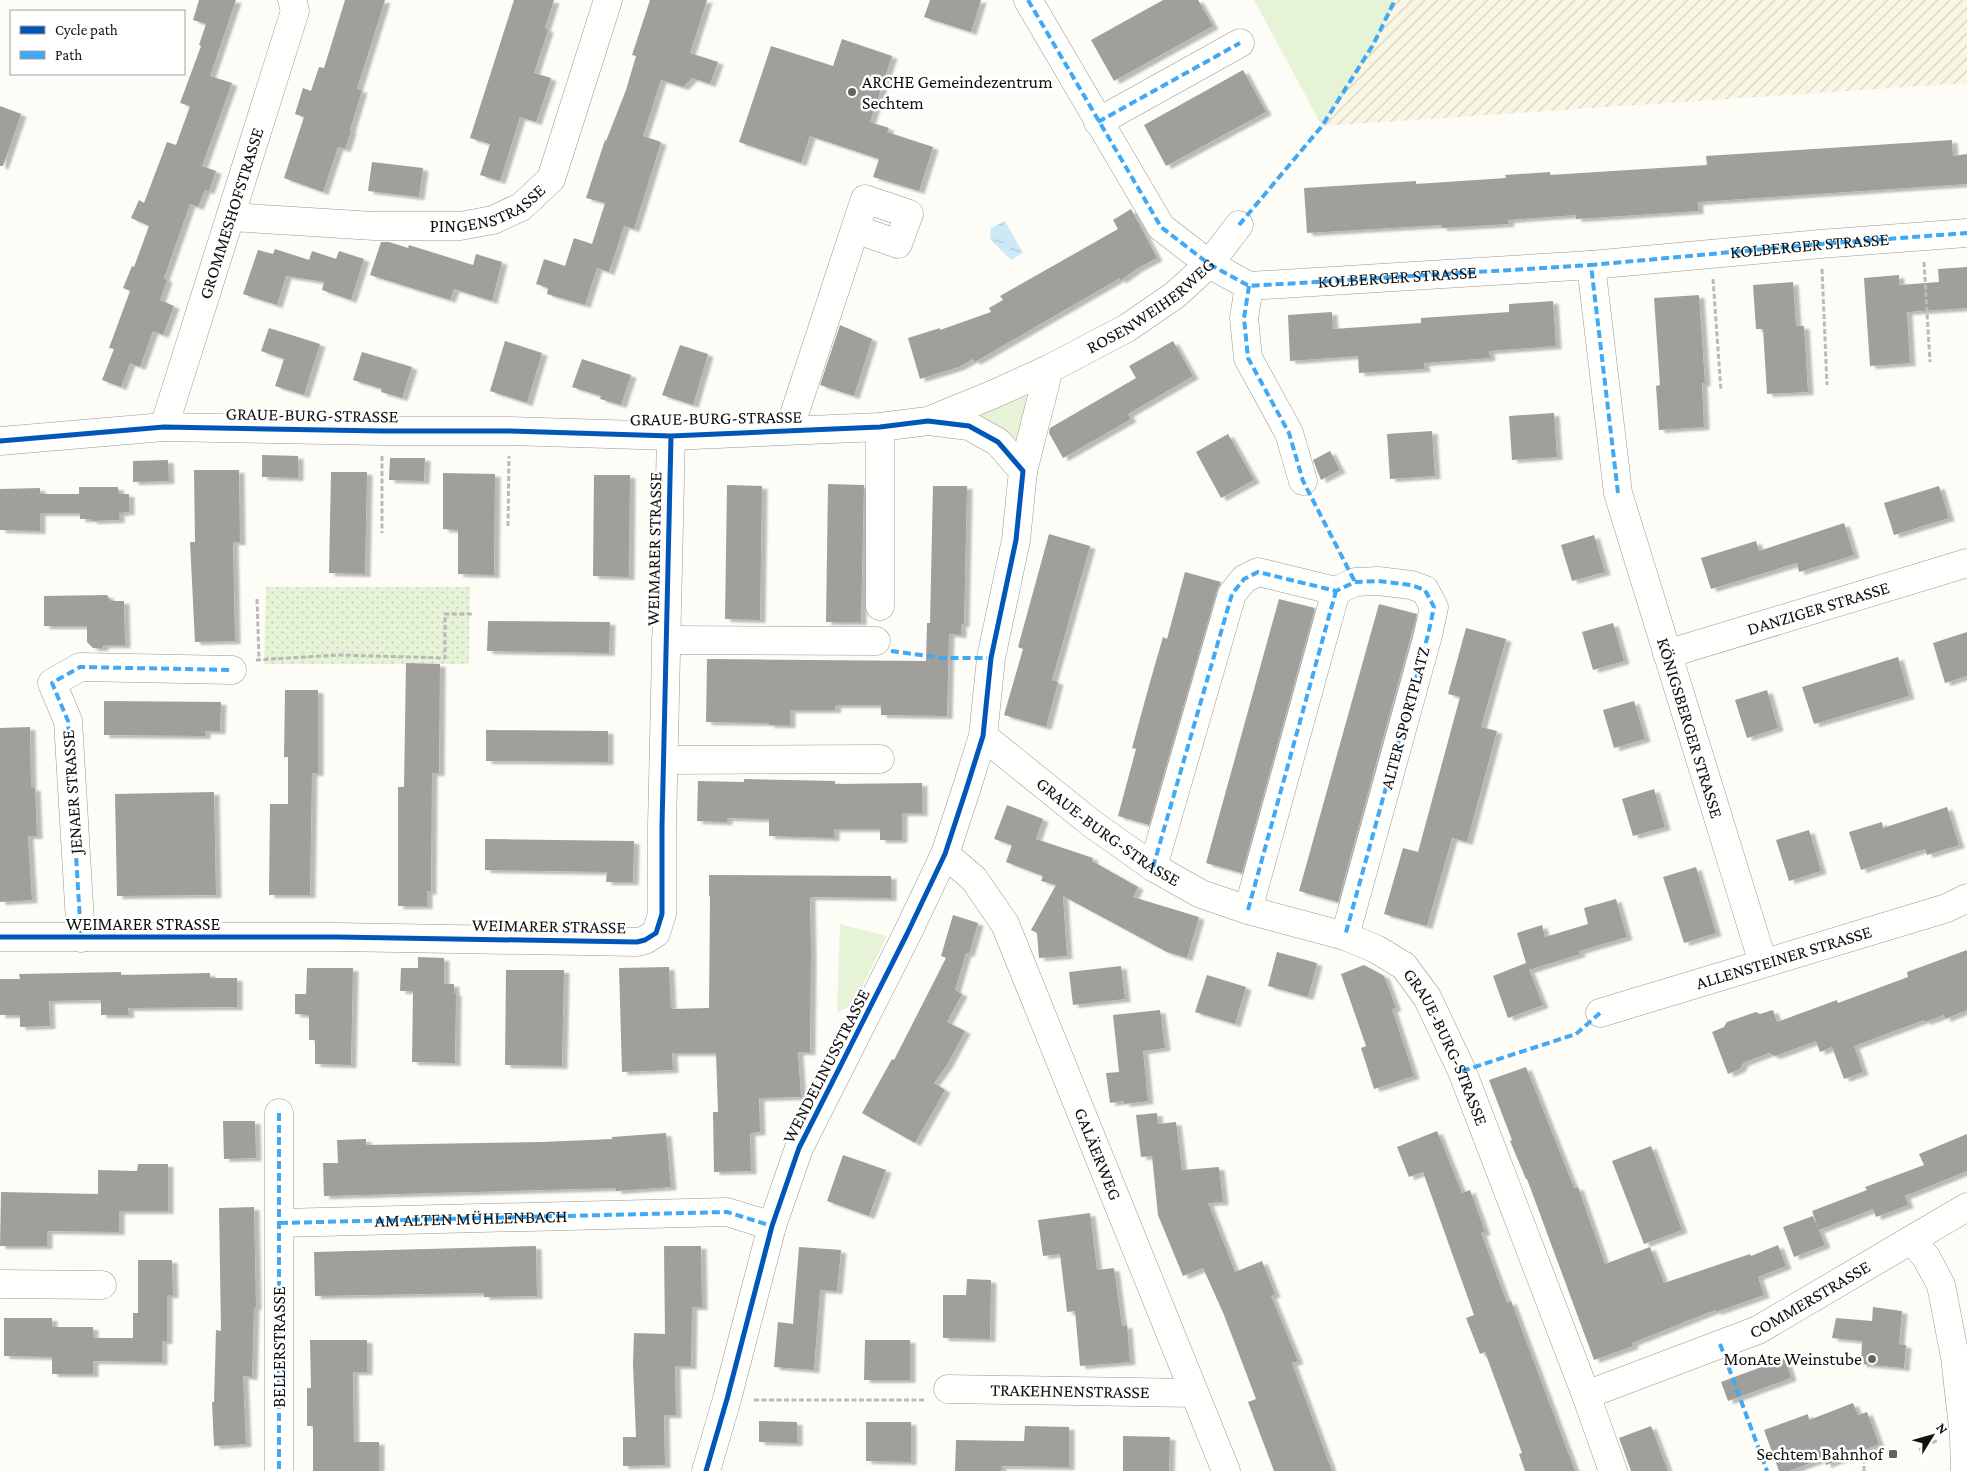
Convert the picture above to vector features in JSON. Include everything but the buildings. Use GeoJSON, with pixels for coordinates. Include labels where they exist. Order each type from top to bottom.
{"type":"FeatureCollection","features":[{"type":"Feature","properties":{"kind":"street","name":"GROMMESHOFSTRASSE"},"geometry":{"type":"LineString","coordinates":[[164,427],[295,11],[292,0]]}},
{"type":"Feature","properties":{"kind":"street","name":"PINGENSTRASSE"},"geometry":{"type":"LineString","coordinates":[[231,217],[374,226],[460,226],[492,220],[521,207],[552,179],[608,0]]}},
{"type":"Feature","properties":{"kind":"street"},"geometry":{"type":"LineString","coordinates":[[1028,0],[1161,227],[1209,264],[1250,286],[1244,318],[1248,358],[1290,433],[1303,481]]}},
{"type":"Feature","properties":{"kind":"street"},"geometry":{"type":"LineString","coordinates":[[1098,122],[1240,43]]}},
{"type":"Feature","properties":{"kind":"street","name":"ROSENWEIHERWEG"},"geometry":{"type":"LineString","coordinates":[[994,394],[1049,369],[1127,328],[1176,295],[1209,264],[1239,225]]}},
{"type":"Feature","properties":{"kind":"street"},"geometry":{"type":"LineString","coordinates":[[789,430],[855,229]]}},
{"type":"Feature","properties":{"kind":"street","name":"KOLBERGER STRASSE"},"geometry":{"type":"LineString","coordinates":[[1250,286],[1591,265],[1820,244],[1967,233]]}},
{"type":"Feature","properties":{"kind":"street","name":"KÖNIGSBERGER STRASSE"},"geometry":{"type":"LineString","coordinates":[[1591,265],[1618,493],[1763,963]]}},
{"type":"Feature","properties":{"kind":"street"},"geometry":{"type":"LineString","coordinates":[[944,854],[984,736],[991,658],[1016,540],[1023,471],[1049,369]]}},
{"type":"Feature","properties":{"kind":"street","name":"GRAUE-BURG-STRASSE"},"geometry":{"type":"LineString","coordinates":[[928,421],[994,394]]}},
{"type":"Feature","properties":{"kind":"street","name":"GRAUE-BURG-STRASSE"},"geometry":{"type":"LineString","coordinates":[[0,441],[164,427],[510,431],[671,436],[880,427],[928,421],[970,426],[998,442],[1023,471]]}},
{"type":"Feature","properties":{"kind":"street"},"geometry":{"type":"LineString","coordinates":[[880,427],[880,606]]}},
{"type":"Feature","properties":{"kind":"street","name":"WEIMARER STRASSE"},"geometry":{"type":"LineString","coordinates":[[0,937],[337,937],[636,942],[646,940],[656,933],[662,914],[671,436]]}},
{"type":"Feature","properties":{"kind":"street","name":"DANZIGER STRASSE"},"geometry":{"type":"LineString","coordinates":[[1667,654],[1967,563]]}},
{"type":"Feature","properties":{"kind":"street"},"geometry":{"type":"LineString","coordinates":[[1153,867],[1232,594],[1244,578],[1258,572],[1336,591],[1248,910]]}},
{"type":"Feature","properties":{"kind":"street","name":"ALTER SPORTPLATZ"},"geometry":{"type":"LineString","coordinates":[[1336,591],[1355,582],[1378,581],[1411,585],[1426,590],[1434,607],[1428,635],[1345,936]]}},
{"type":"Feature","properties":{"kind":"street"},"geometry":{"type":"LineString","coordinates":[[666,640],[876,641]]}},
{"type":"Feature","properties":{"kind":"street","name":"JENAER STRASSE"},"geometry":{"type":"LineString","coordinates":[[81,938],[68,721],[52,684],[80,667],[232,670]]}},
{"type":"Feature","properties":{"kind":"street","name":"GRAUE-BURG-STRASSE"},"geometry":{"type":"LineString","coordinates":[[984,736],[1091,823],[1153,867],[1201,894],[1248,910],[1345,936],[1376,949],[1404,966],[1427,997],[1462,1071],[1586,1395],[1613,1471]]}},
{"type":"Feature","properties":{"kind":"street"},"geometry":{"type":"LineString","coordinates":[[664,760],[880,759]]}},
{"type":"Feature","properties":{"kind":"street","name":"WENDELINUSSTRASSE"},"geometry":{"type":"LineString","coordinates":[[706,1471],[727,1399],[772,1226],[799,1148],[907,934],[944,854]]}},
{"type":"Feature","properties":{"kind":"street","name":"GALÄERWEG"},"geometry":{"type":"LineString","coordinates":[[944,854],[974,879],[1006,924],[1193,1393],[1226,1471]]}},
{"type":"Feature","properties":{"kind":"street","name":"ALLENSTEINER STRASSE"},"geometry":{"type":"LineString","coordinates":[[1600,1013],[1947,908],[1967,898]]}},
{"type":"Feature","properties":{"kind":"street"},"geometry":{"type":"LineString","coordinates":[[279,1113],[280,1223]]}},
{"type":"Feature","properties":{"kind":"street","name":"COMMERSTRASSE"},"geometry":{"type":"LineString","coordinates":[[1586,1395],[1758,1330],[1967,1206]]}},
{"type":"Feature","properties":{"kind":"street","name":"AM ALTEN MÜHLENBACH"},"geometry":{"type":"LineString","coordinates":[[280,1223],[727,1212],[772,1226]]}},
{"type":"Feature","properties":{"kind":"street","name":"BELLERSTRASSE"},"geometry":{"type":"LineString","coordinates":[[279,1471],[280,1223]]}},
{"type":"Feature","properties":{"kind":"street"},"geometry":{"type":"LineString","coordinates":[[1911,1240],[1926,1257],[1941,1285],[1955,1357],[1964,1436],[1964,1471]]}},
{"type":"Feature","properties":{"kind":"street"},"geometry":{"type":"LineString","coordinates":[[0,1284],[102,1285]]}},
{"type":"Feature","properties":{"kind":"street","name":"TRAKEHNENSTRASSE"},"geometry":{"type":"LineString","coordinates":[[948,1389],[1193,1393]]}},
{"type":"Feature","properties":{"kind":"path"},"geometry":{"type":"LineString","coordinates":[[1922,236],[1930,362]]}},
{"type":"Feature","properties":{"kind":"path"},"geometry":{"type":"LineString","coordinates":[[1820,244],[1828,385]]}},
{"type":"Feature","properties":{"kind":"path"},"geometry":{"type":"LineString","coordinates":[[1712,254],[1721,391]]}},
{"type":"Feature","properties":{"kind":"path"},"geometry":{"type":"LineString","coordinates":[[382,431],[382,533]]}},
{"type":"Feature","properties":{"kind":"path"},"geometry":{"type":"LineString","coordinates":[[508,526],[510,431]]}},
{"type":"Feature","properties":{"kind":"path"},"geometry":{"type":"LineString","coordinates":[[257,599],[259,659]]}},
{"type":"Feature","properties":{"kind":"path"},"geometry":{"type":"LineString","coordinates":[[232,670],[259,659],[338,655],[445,658],[445,614],[474,614]]}},
{"type":"Feature","properties":{"kind":"path"},"geometry":{"type":"LineString","coordinates":[[727,1399],[923,1401],[948,1389]]}},
{"type":"Feature","properties":{"kind":"path"},"geometry":{"type":"LineString","coordinates":[[1864,1460],[1864,1471]]}},
{"type":"Feature","properties":{"kind":"shaded area"},"geometry":{"type":"Polygon","coordinates":[[[1395,0],[1967,0],[1967,83],[1322,126],[1373,45],[1395,0]]]}},
{"type":"Feature","properties":{"kind":"green space"},"geometry":{"type":"Polygon","coordinates":[[[1254,0],[1395,0],[1373,45],[1322,126],[1254,0]]]}},
{"type":"Feature","properties":{"kind":"green space"},"geometry":{"type":"Polygon","coordinates":[[[1021,392],[1028,398],[1016,440],[970,417],[1021,392]]]}},
{"type":"Feature","properties":{"kind":"green space"},"geometry":{"type":"Polygon","coordinates":[[[266,587],[470,587],[469,664],[264,664],[266,587]]]}},
{"type":"Feature","properties":{"kind":"green space"},"geometry":{"type":"Polygon","coordinates":[[[840,924],[887,936],[853,1005],[837,1012],[840,924]]]}},
{"type":"Feature","properties":{"kind":"water"},"geometry":{"type":"Polygon","coordinates":[[[1005,221],[1023,253],[1011,260],[990,239],[991,228],[1005,221]]]}},
{"type":"Feature","properties":{"kind":"marked path"},"geometry":{"type":"LineString","coordinates":[[1028,0],[1161,227],[1209,264],[1249,286],[1591,265]]}},
{"type":"Feature","properties":{"kind":"marked path"},"geometry":{"type":"LineString","coordinates":[[1239,225],[1322,126],[1373,45],[1395,0]]}},
{"type":"Feature","properties":{"kind":"marked path"},"geometry":{"type":"LineString","coordinates":[[1098,122],[1240,43]]}},
{"type":"Feature","properties":{"kind":"marked path"},"geometry":{"type":"LineString","coordinates":[[1618,493],[1591,265],[1820,244],[1967,233]]}},
{"type":"Feature","properties":{"kind":"marked path"},"geometry":{"type":"LineString","coordinates":[[1249,286],[1244,318],[1248,358],[1289,433],[1303,481],[1355,582]]}},
{"type":"Feature","properties":{"kind":"marked path"},"geometry":{"type":"LineString","coordinates":[[1153,867],[1232,594],[1244,579],[1258,572],[1336,591],[1355,582],[1378,581],[1411,585],[1425,590],[1434,607],[1428,635],[1345,936]]}},
{"type":"Feature","properties":{"kind":"marked path"},"geometry":{"type":"LineString","coordinates":[[1248,910],[1336,591]]}},
{"type":"Feature","properties":{"kind":"marked path"},"geometry":{"type":"LineString","coordinates":[[891,651],[943,658],[991,658]]}},
{"type":"Feature","properties":{"kind":"marked path"},"geometry":{"type":"LineString","coordinates":[[81,938],[68,721],[52,683],[80,667],[232,670]]}},
{"type":"Feature","properties":{"kind":"marked path"},"geometry":{"type":"LineString","coordinates":[[1462,1071],[1576,1034],[1600,1013]]}},
{"type":"Feature","properties":{"kind":"marked path"},"geometry":{"type":"LineString","coordinates":[[279,1113],[279,1471]]}},
{"type":"Feature","properties":{"kind":"marked path"},"geometry":{"type":"LineString","coordinates":[[280,1223],[727,1212],[772,1226]]}},
{"type":"Feature","properties":{"kind":"marked path"},"geometry":{"type":"LineString","coordinates":[[1720,1344],[1767,1471]]}},
{"type":"Feature","properties":{"kind":"cycle path"},"geometry":{"type":"LineString","coordinates":[[0,441],[164,427],[510,431],[671,436],[880,427],[928,421],[969,426],[998,442],[1023,471],[1016,540],[991,658],[983,736],[966,790],[945,854],[907,934],[799,1148],[772,1226],[727,1399],[706,1471]]}},
{"type":"Feature","properties":{"kind":"cycle path"},"geometry":{"type":"LineString","coordinates":[[0,937],[337,937],[637,942],[645,940],[656,933],[662,914],[662,826],[671,436]]}},
{"type":"Feature","properties":{"kind":"place","name":"ARCHE Gemeindezentrum Sechtem"},"geometry":{"type":"Point","coordinates":[852,92]}},
{"type":"Feature","properties":{"kind":"place","name":"MonAte Weinstube"},"geometry":{"type":"Point","coordinates":[1872,1359]}},
{"type":"Feature","properties":{"kind":"place","name":"Sechtem Bahnhof"},"geometry":{"type":"Point","coordinates":[1893,1454]}}]}
